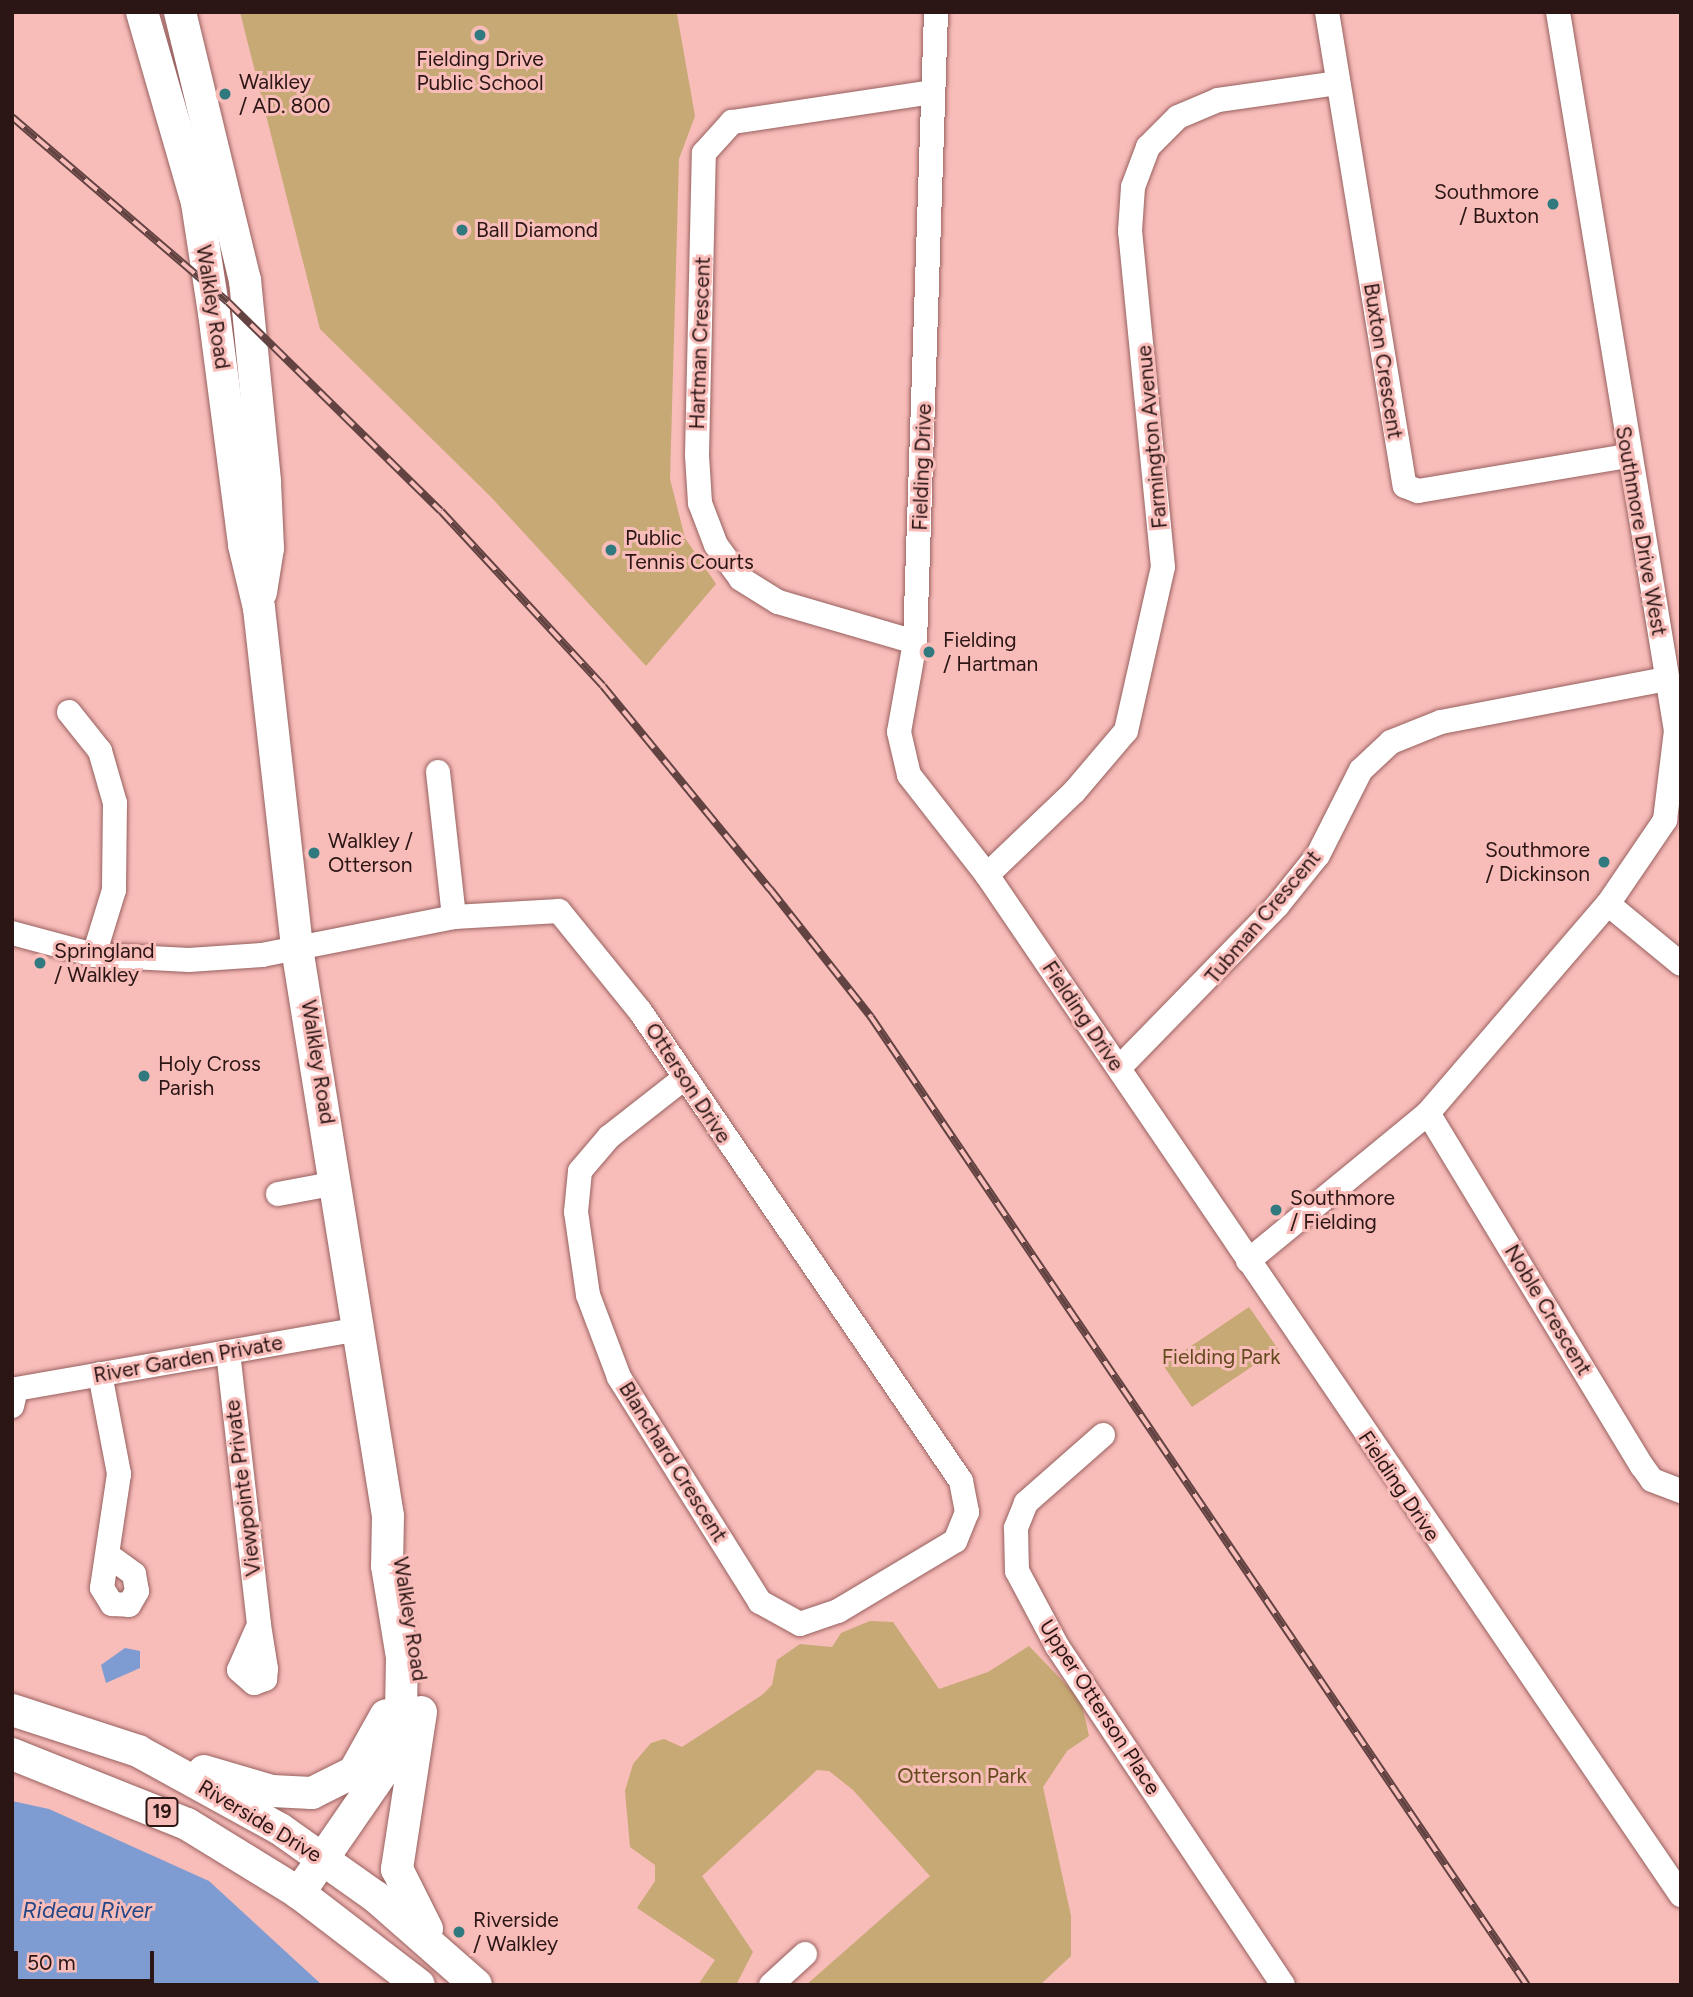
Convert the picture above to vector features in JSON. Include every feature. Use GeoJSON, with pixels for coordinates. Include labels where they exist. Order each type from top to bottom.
{"type":"FeatureCollection","features":[{"type":"Feature","properties":{"kind":"main road","name":"Walkley Road"},"geometry":{"type":"LineString","coordinates":[[142,12],[197,203],[244,545],[259,608],[297,948],[337,1183],[388,1516],[403,1695],[394,1748],[373,1793],[331,1864]]}},
{"type":"Feature","properties":{"kind":"main road","name":"Walkley Road"},"geometry":{"type":"LineString","coordinates":[[180,12],[245,280],[265,482],[268,548],[259,608]]}},
{"type":"Feature","properties":{"kind":"main road","name":"Walkley Road"},"geometry":{"type":"LineString","coordinates":[[306,1898],[331,1864],[395,1790],[421,1712],[406,1570],[388,1516]]}},
{"type":"Feature","properties":{"kind":"main road"},"geometry":{"type":"LineString","coordinates":[[138,1751],[272,1791],[302,1794],[338,1783],[354,1772],[379,1735],[390,1698],[397,1630]]}},
{"type":"Feature","properties":{"kind":"main road","name":"Riverside Drive"},"geometry":{"type":"LineString","coordinates":[[12,1710],[138,1751],[331,1864],[443,1954],[477,1985]]}},
{"type":"Feature","properties":{"kind":"main road"},"geometry":{"type":"LineString","coordinates":[[421,1712],[397,1869],[443,1954]]}},
{"type":"Feature","properties":{"kind":"main road","name":"Riverside Drive"},"geometry":{"type":"LineString","coordinates":[[12,1754],[168,1815],[306,1898],[419,1985]]}},
{"type":"Feature","properties":{"kind":"street","name":"Fielding Drive"},"geometry":{"type":"LineString","coordinates":[[936,12],[915,642],[900,752],[933,812],[987,876],[1681,1895]]}},
{"type":"Feature","properties":{"kind":"street","name":"Buxton Crescent"},"geometry":{"type":"LineString","coordinates":[[1327,12],[1405,485],[1418,491],[1628,456]]}},
{"type":"Feature","properties":{"kind":"street","name":"Southmore Drive West"},"geometry":{"type":"LineString","coordinates":[[1248,1261],[1428,1113],[1608,904],[1665,820],[1676,731],[1628,456],[1558,12]]}},
{"type":"Feature","properties":{"kind":"street","name":"Farmington Avenue"},"geometry":{"type":"LineString","coordinates":[[987,876],[1074,792],[1126,731],[1163,567],[1130,231],[1133,187],[1148,147],[1178,117],[1218,100],[1337,83]]}},
{"type":"Feature","properties":{"kind":"street","name":"Hartman Crescent"},"geometry":{"type":"LineString","coordinates":[[915,642],[778,602],[741,579],[716,545],[700,503],[696,456],[705,153],[732,122],[932,92]]}},
{"type":"Feature","properties":{"kind":"street","name":"Tubman Crescent"},"geometry":{"type":"LineString","coordinates":[[1119,1068],[1277,906],[1318,855],[1361,770],[1391,742],[1441,722],[1667,679]]}},
{"type":"Feature","properties":{"kind":"street"},"geometry":{"type":"LineString","coordinates":[[69,712],[100,751],[115,803],[114,890],[94,955]]}},
{"type":"Feature","properties":{"kind":"street"},"geometry":{"type":"LineString","coordinates":[[438,772],[454,917]]}},
{"type":"Feature","properties":{"kind":"street"},"geometry":{"type":"LineString","coordinates":[[1608,904],[1681,964]]}},
{"type":"Feature","properties":{"kind":"street","name":"Otterson Drive"},"geometry":{"type":"LineString","coordinates":[[12,933],[94,955],[189,960],[297,948],[454,917],[559,911],[619,981],[683,1079],[960,1480]]}},
{"type":"Feature","properties":{"kind":"street","name":"Blanchard Crescent"},"geometry":{"type":"LineString","coordinates":[[683,1079],[609,1137],[580,1171],[579,1236],[599,1336],[620,1377],[760,1602],[800,1624],[823,1617],[955,1541],[967,1512],[960,1480]]}},
{"type":"Feature","properties":{"kind":"street","name":"Noble Crescent"},"geometry":{"type":"LineString","coordinates":[[1428,1113],[1642,1466],[1652,1480],[1681,1491]]}},
{"type":"Feature","properties":{"kind":"street"},"geometry":{"type":"LineString","coordinates":[[278,1194],[337,1183]]}},
{"type":"Feature","properties":{"kind":"street","name":"River Garden Private"},"geometry":{"type":"LineString","coordinates":[[14,1397],[100,1374],[360,1329]]}},
{"type":"Feature","properties":{"kind":"street","name":"Viewpointe Private"},"geometry":{"type":"LineString","coordinates":[[228,1352],[259,1625]]}},
{"type":"Feature","properties":{"kind":"street"},"geometry":{"type":"LineString","coordinates":[[100,1374],[119,1474],[108,1555]]}},
{"type":"Feature","properties":{"kind":"street","name":"Upper Otterson Place"},"geometry":{"type":"LineString","coordinates":[[1103,1435],[1026,1503],[1016,1528],[1017,1571],[1056,1646],[1283,1985]]}},
{"type":"Feature","properties":{"kind":"street"},"geometry":{"type":"LineString","coordinates":[[771,1985],[805,1954]]}},
{"type":"Feature","properties":{"kind":"green space"},"geometry":{"type":"Polygon","coordinates":[[[240,12],[677,14],[695,116],[679,159],[670,479],[685,538],[716,584],[646,666],[491,497],[320,329],[240,12]]]}},
{"type":"Feature","properties":{"kind":"green space","name":"Fielding Park"},"geometry":{"type":"Polygon","coordinates":[[[1249,1307],[1278,1349],[1192,1407],[1163,1365],[1249,1307]]]}},
{"type":"Feature","properties":{"kind":"green space","name":"Otterson Park"},"geometry":{"type":"Polygon","coordinates":[[[870,1621],[893,1622],[939,1689],[988,1672],[1029,1646],[1081,1700],[1089,1736],[1067,1751],[1043,1787],[1071,1916],[1071,1956],[1040,1985],[806,1985],[930,1876],[853,1790],[829,1771],[817,1770],[702,1876],[753,1952],[736,1985],[698,1985],[715,1960],[637,1908],[655,1881],[655,1865],[630,1847],[625,1791],[633,1764],[651,1743],[664,1739],[682,1747],[762,1695],[772,1685],[777,1660],[800,1644],[832,1647],[841,1633],[870,1621]]]}},
{"type":"Feature","properties":{"kind":"water"},"geometry":{"type":"Polygon","coordinates":[[[125,1648],[140,1651],[140,1668],[106,1683],[101,1665],[125,1648]]]}},
{"type":"Feature","properties":{"kind":"water","name":"Rideau River"},"geometry":{"type":"Polygon","coordinates":[[[12,1801],[49,1809],[209,1881],[322,1985],[12,1985],[12,1801]]]}},
{"type":"Feature","properties":{"kind":"railway"},"geometry":{"type":"LineString","coordinates":[[12,117],[228,302],[441,511],[603,686],[770,889],[871,1017],[1527,1985]]}},
{"type":"Feature","properties":{"kind":"place","name":"Fielding Drive Public School"},"geometry":{"type":"Point","coordinates":[480,35]}},
{"type":"Feature","properties":{"kind":"place","name":"Walkley / AD. 800"},"geometry":{"type":"Point","coordinates":[225,94]}},
{"type":"Feature","properties":{"kind":"place","name":"Southmore / Buxton"},"geometry":{"type":"Point","coordinates":[1553,204]}},
{"type":"Feature","properties":{"kind":"place","name":"Ball Diamond"},"geometry":{"type":"Point","coordinates":[462,230]}},
{"type":"Feature","properties":{"kind":"place","name":"Public Tennis Courts"},"geometry":{"type":"Point","coordinates":[611,550]}},
{"type":"Feature","properties":{"kind":"place","name":"Fielding / Hartman"},"geometry":{"type":"Point","coordinates":[929,652]}},
{"type":"Feature","properties":{"kind":"place","name":"Walkley / Otterson"},"geometry":{"type":"Point","coordinates":[314,853]}},
{"type":"Feature","properties":{"kind":"place","name":"Southmore / Dickinson"},"geometry":{"type":"Point","coordinates":[1604,862]}},
{"type":"Feature","properties":{"kind":"place","name":"Springland / Walkley"},"geometry":{"type":"Point","coordinates":[40,963]}},
{"type":"Feature","properties":{"kind":"place","name":"Holy Cross Parish"},"geometry":{"type":"Point","coordinates":[144,1076]}},
{"type":"Feature","properties":{"kind":"place","name":"Southmore / Fielding"},"geometry":{"type":"Point","coordinates":[1276,1210]}},
{"type":"Feature","properties":{"kind":"place","name":"Riverside / Walkley"},"geometry":{"type":"Point","coordinates":[459,1932]}}]}
